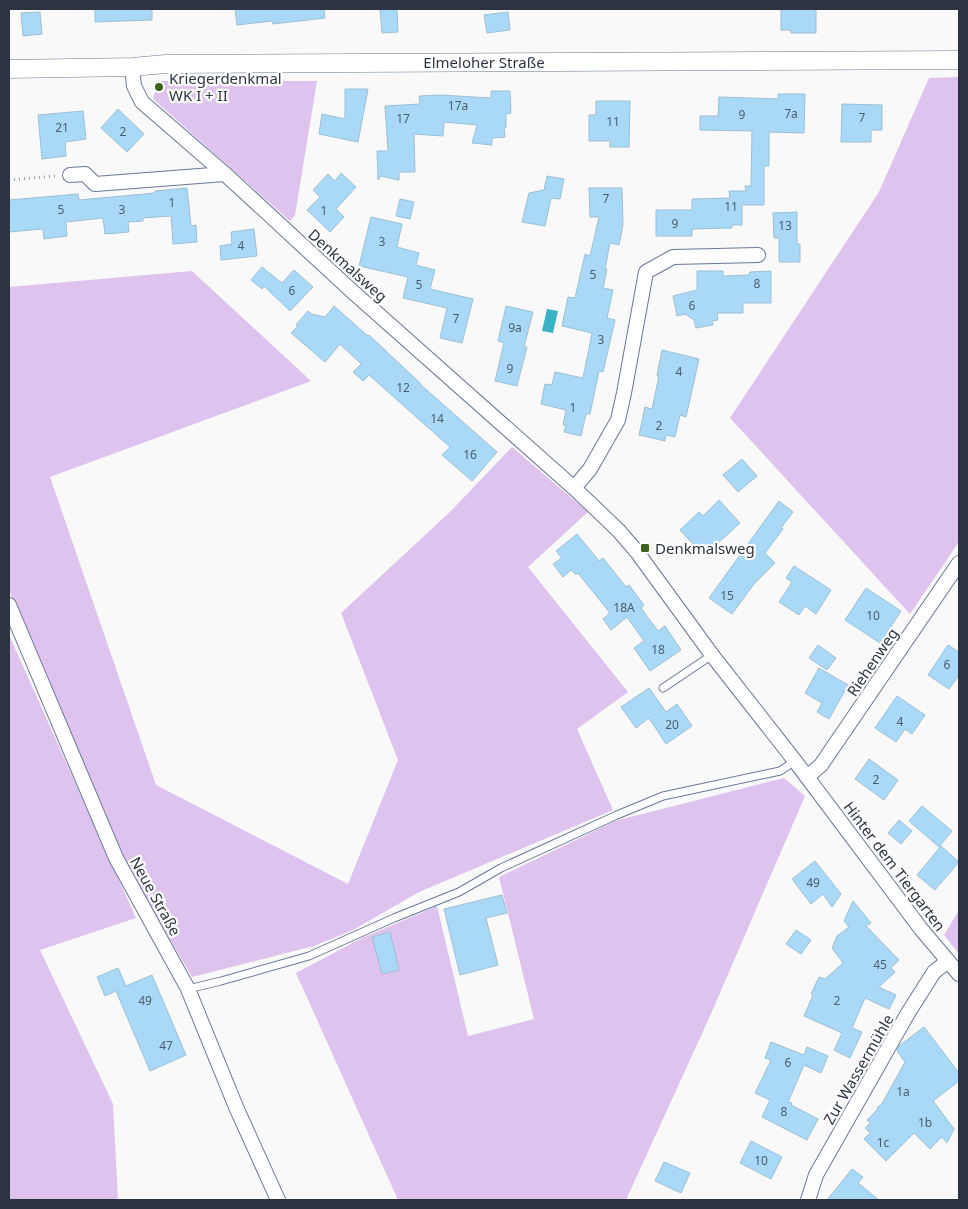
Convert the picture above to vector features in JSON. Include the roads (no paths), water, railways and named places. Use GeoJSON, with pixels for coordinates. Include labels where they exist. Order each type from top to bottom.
{"type":"FeatureCollection","features":[{"type":"Feature","properties":{"kind":"street","name":"Elmeloher Straße"},"geometry":{"type":"LineString","coordinates":[[9,69],[132,67],[166,64],[959,60]]}},
{"type":"Feature","properties":{"kind":"street","name":"Denkmalsweg"},"geometry":{"type":"LineString","coordinates":[[132,67],[134,86],[142,102],[225,174],[353,292],[574,488],[619,531],[807,777]]}},
{"type":"Feature","properties":{"kind":"street"},"geometry":{"type":"LineString","coordinates":[[70,175],[85,174],[95,184],[225,174]]}},
{"type":"Feature","properties":{"kind":"street"},"geometry":{"type":"LineString","coordinates":[[574,488],[590,469],[618,420],[646,272],[672,257],[758,255]]}},
{"type":"Feature","properties":{"kind":"street","name":"Riehenweg"},"geometry":{"type":"LineString","coordinates":[[807,777],[821,765],[959,563]]}},
{"type":"Feature","properties":{"kind":"street","name":"Neue Straße"},"geometry":{"type":"LineString","coordinates":[[9,605],[116,858],[188,989],[236,1107],[278,1200]]}},
{"type":"Feature","properties":{"kind":"street","name":"Hinter dem Tiergarten"},"geometry":{"type":"LineString","coordinates":[[807,777],[916,921],[959,974]]}},
{"type":"Feature","properties":{"kind":"street","name":"Zur Wassermühle"},"geometry":{"type":"LineString","coordinates":[[808,1200],[816,1175],[908,1013],[934,972],[948,961]]}},
{"type":"Feature","properties":{"kind":"lane"},"geometry":{"type":"LineString","coordinates":[[663,688],[712,655]]}},
{"type":"Feature","properties":{"kind":"lane"},"geometry":{"type":"LineString","coordinates":[[188,989],[309,956],[394,918],[459,892],[501,868],[663,796],[780,771],[795,761]]}},
{"type":"Feature","properties":{"kind":"water"},"geometry":{"type":"Polygon","coordinates":[[[547,309],[558,311],[553,333],[542,331],[547,309]]]}},
{"type":"Feature","properties":{"kind":"place","name":"Kriegerdenkmal WK I + II"},"geometry":{"type":"Point","coordinates":[159,87]}},
{"type":"Feature","properties":{"kind":"place","name":"Denkmalsweg"},"geometry":{"type":"Point","coordinates":[645,548]}}]}
